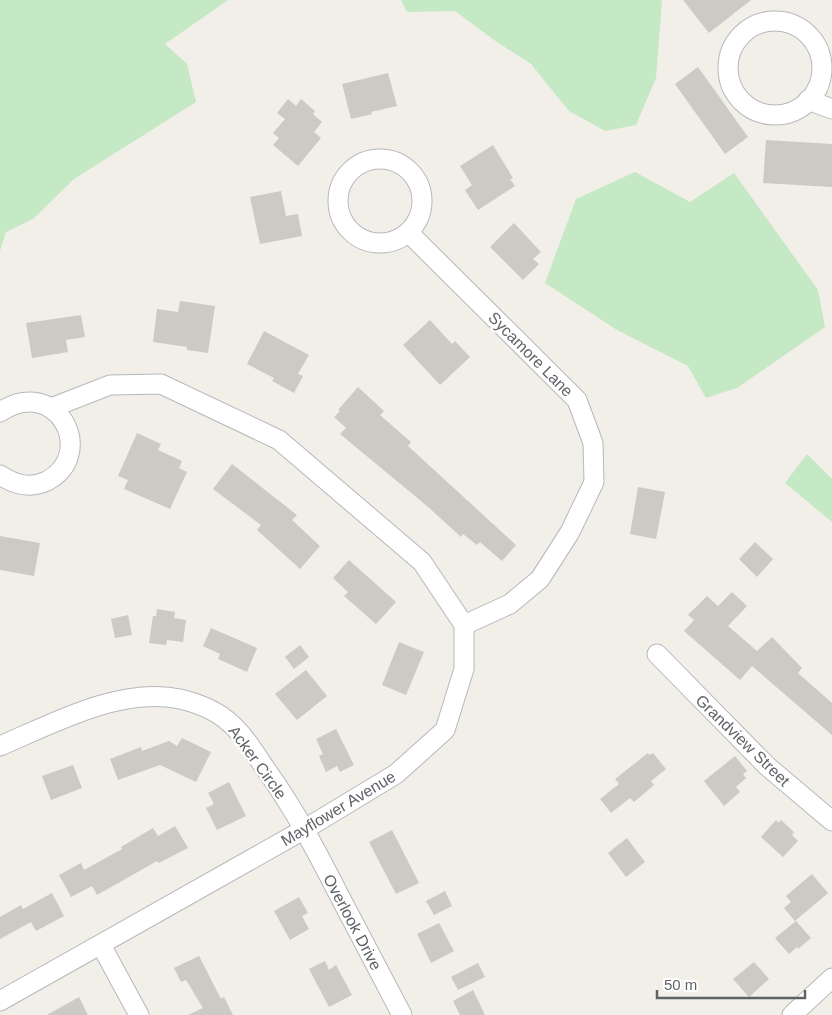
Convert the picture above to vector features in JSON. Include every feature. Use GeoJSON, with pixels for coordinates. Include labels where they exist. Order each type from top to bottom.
{"type":"FeatureCollection","features":[{"type":"Feature","properties":{"kind":"street"},"geometry":{"type":"LineString","coordinates":[[780,21],[796,26],[809,35],[818,49],[822,64],[820,81],[813,96],[808,100],[801,107],[788,113],[773,115],[759,112],[746,105],[736,94],[730,81],[728,66],[731,52],[738,39],[749,29],[764,22],[780,21]]}},
{"type":"Feature","properties":{"kind":"street"},"geometry":{"type":"LineString","coordinates":[[808,100],[832,109]]}},
{"type":"Feature","properties":{"kind":"street"},"geometry":{"type":"LineString","coordinates":[[382,158],[396,161],[408,169],[418,180],[422,193],[422,208],[418,221],[409,232],[397,240],[378,243],[358,237],[348,228],[341,216],[338,203],[339,189],[345,177],[355,167],[368,160],[382,158]]}},
{"type":"Feature","properties":{"kind":"street","name":"Sycamore Lane"},"geometry":{"type":"LineString","coordinates":[[409,232],[577,400],[593,443],[594,482],[570,532],[540,580],[510,604],[464,625]]}},
{"type":"Feature","properties":{"kind":"street"},"geometry":{"type":"LineString","coordinates":[[51,408],[110,385],[161,384],[279,440],[422,562],[464,625]]}},
{"type":"Feature","properties":{"kind":"street"},"geometry":{"type":"LineString","coordinates":[[0,412],[12,405],[25,401],[38,402],[51,408],[61,417],[68,429],[70,442],[69,456],[63,468],[53,478],[40,484],[26,486],[12,483],[0,476]]}},
{"type":"Feature","properties":{"kind":"street","name":"Mayflower Avenue"},"geometry":{"type":"LineString","coordinates":[[0,1001],[305,830],[396,774],[445,730],[464,668],[464,625]]}},
{"type":"Feature","properties":{"kind":"street","name":"Grandview Street"},"geometry":{"type":"LineString","coordinates":[[657,654],[767,766],[832,821]]}},
{"type":"Feature","properties":{"kind":"street","name":"Acker Circle"},"geometry":{"type":"LineString","coordinates":[[0,746],[110,701],[135,698],[179,699],[215,712],[231,723],[275,782],[305,830]]}},
{"type":"Feature","properties":{"kind":"street","name":"Overlook Drive"},"geometry":{"type":"LineString","coordinates":[[305,830],[402,1015]]}},
{"type":"Feature","properties":{"kind":"street"},"geometry":{"type":"LineString","coordinates":[[101,945],[139,1015]]}},
{"type":"Feature","properties":{"kind":"street"},"geometry":{"type":"LineString","coordinates":[[792,1015],[832,978]]}},
{"type":"Feature","properties":{"kind":"green space"},"geometry":{"type":"Polygon","coordinates":[[[0,0],[228,0],[165,44],[187,64],[196,102],[74,179],[33,219],[6,232],[0,251],[0,0]]]}},
{"type":"Feature","properties":{"kind":"green space"},"geometry":{"type":"Polygon","coordinates":[[[401,0],[662,0],[656,78],[636,125],[605,131],[569,111],[531,64],[455,11],[407,12],[401,0]]]}},
{"type":"Feature","properties":{"kind":"green space"},"geometry":{"type":"Polygon","coordinates":[[[635,172],[690,202],[734,173],[818,290],[825,327],[737,388],[706,398],[688,366],[617,330],[545,283],[576,199],[635,172]]]}},
{"type":"Feature","properties":{"kind":"green space"},"geometry":{"type":"Polygon","coordinates":[[[807,454],[832,479],[832,522],[785,483],[807,454]]]}},
{"type":"Feature","properties":{"kind":"building"},"geometry":{"type":"Polygon","coordinates":[[[683,0],[751,0],[709,33],[683,0]]]}},
{"type":"Feature","properties":{"kind":"building"},"geometry":{"type":"Polygon","coordinates":[[[698,67],[748,137],[725,154],[675,84],[698,67]]]}},
{"type":"Feature","properties":{"kind":"building"},"geometry":{"type":"Polygon","coordinates":[[[388,73],[397,106],[351,119],[342,84],[388,73]]]}},
{"type":"Feature","properties":{"kind":"building"},"geometry":{"type":"Polygon","coordinates":[[[288,99],[296,106],[301,99],[315,111],[313,114],[322,122],[314,132],[321,138],[298,166],[273,145],[279,138],[273,133],[285,119],[277,113],[288,99]]]}},
{"type":"Feature","properties":{"kind":"building"},"geometry":{"type":"Polygon","coordinates":[[[766,140],[832,144],[832,187],[763,183],[766,140]]]}},
{"type":"Feature","properties":{"kind":"building"},"geometry":{"type":"Polygon","coordinates":[[[493,145],[513,178],[510,179],[515,186],[478,210],[465,190],[472,185],[460,166],[493,145]]]}},
{"type":"Feature","properties":{"kind":"building"},"geometry":{"type":"Polygon","coordinates":[[[281,191],[286,216],[298,214],[302,236],[260,244],[250,197],[281,191]]]}},
{"type":"Feature","properties":{"kind":"building"},"geometry":{"type":"Polygon","coordinates":[[[514,223],[541,252],[533,259],[539,264],[523,280],[490,247],[514,223]]]}},
{"type":"Feature","properties":{"kind":"building"},"geometry":{"type":"Polygon","coordinates":[[[180,301],[215,306],[208,353],[187,350],[187,347],[153,342],[157,309],[178,312],[180,301]]]}},
{"type":"Feature","properties":{"kind":"building"},"geometry":{"type":"Polygon","coordinates":[[[81,315],[85,337],[66,340],[68,352],[32,358],[26,323],[81,315]]]}},
{"type":"Feature","properties":{"kind":"building"},"geometry":{"type":"Polygon","coordinates":[[[430,320],[452,344],[455,341],[470,357],[440,385],[403,345],[430,320]]]}},
{"type":"Feature","properties":{"kind":"building"},"geometry":{"type":"Polygon","coordinates":[[[264,331],[309,355],[298,374],[303,376],[294,393],[272,381],[274,378],[247,364],[264,331]]]}},
{"type":"Feature","properties":{"kind":"building"},"geometry":{"type":"Polygon","coordinates":[[[358,387],[384,411],[380,415],[411,442],[408,446],[516,545],[502,561],[480,542],[477,545],[463,534],[461,537],[427,506],[340,434],[346,428],[334,417],[358,387]]]}},
{"type":"Feature","properties":{"kind":"building"},"geometry":{"type":"Polygon","coordinates":[[[137,433],[161,444],[158,450],[182,461],[179,468],[187,472],[170,509],[124,489],[128,480],[118,476],[137,433]]]}},
{"type":"Feature","properties":{"kind":"building"},"geometry":{"type":"Polygon","coordinates":[[[232,464],[297,515],[292,520],[320,546],[300,569],[257,530],[261,525],[213,489],[232,464]]]}},
{"type":"Feature","properties":{"kind":"building"},"geometry":{"type":"Polygon","coordinates":[[[638,487],[665,492],[656,539],[630,534],[638,487]]]}},
{"type":"Feature","properties":{"kind":"building"},"geometry":{"type":"Polygon","coordinates":[[[0,536],[40,543],[34,576],[0,570],[0,536]]]}},
{"type":"Feature","properties":{"kind":"building"},"geometry":{"type":"Polygon","coordinates":[[[755,542],[773,559],[757,577],[739,559],[755,542]]]}},
{"type":"Feature","properties":{"kind":"building"},"geometry":{"type":"Polygon","coordinates":[[[349,560],[396,602],[376,624],[344,596],[348,592],[333,578],[349,560]]]}},
{"type":"Feature","properties":{"kind":"building"},"geometry":{"type":"Polygon","coordinates":[[[732,592],[747,606],[728,626],[757,651],[772,637],[802,668],[798,673],[832,703],[832,735],[752,666],[740,680],[684,631],[694,620],[688,615],[707,596],[718,606],[732,592]]]}},
{"type":"Feature","properties":{"kind":"building"},"geometry":{"type":"Polygon","coordinates":[[[157,609],[175,612],[174,618],[186,620],[183,642],[167,640],[166,645],[149,643],[153,616],[156,616],[157,609]]]}},
{"type":"Feature","properties":{"kind":"building"},"geometry":{"type":"Polygon","coordinates":[[[128,615],[132,635],[115,638],[111,619],[128,615]]]}},
{"type":"Feature","properties":{"kind":"building"},"geometry":{"type":"Polygon","coordinates":[[[211,628],[257,648],[247,672],[218,659],[220,654],[203,646],[211,628]]]}},
{"type":"Feature","properties":{"kind":"building"},"geometry":{"type":"Polygon","coordinates":[[[399,642],[424,652],[406,695],[382,685],[399,642]]]}},
{"type":"Feature","properties":{"kind":"building"},"geometry":{"type":"Polygon","coordinates":[[[300,645],[309,657],[294,669],[285,657],[300,645]]]}},
{"type":"Feature","properties":{"kind":"building"},"geometry":{"type":"Polygon","coordinates":[[[306,670],[327,696],[297,720],[275,694],[306,670]]]}},
{"type":"Feature","properties":{"kind":"building"},"geometry":{"type":"Polygon","coordinates":[[[336,729],[354,765],[340,772],[337,766],[326,772],[319,756],[323,754],[316,739],[336,729]]]}},
{"type":"Feature","properties":{"kind":"building"},"geometry":{"type":"Polygon","coordinates":[[[182,738],[211,752],[196,782],[160,765],[118,780],[110,759],[141,747],[142,751],[169,741],[177,746],[182,738]]]}},
{"type":"Feature","properties":{"kind":"building"},"geometry":{"type":"Polygon","coordinates":[[[648,753],[649,755],[653,753],[666,769],[651,781],[654,785],[634,802],[630,798],[611,813],[600,799],[619,784],[615,779],[648,753]]]}},
{"type":"Feature","properties":{"kind":"building"},"geometry":{"type":"Polygon","coordinates":[[[735,756],[747,771],[743,774],[746,778],[736,787],[740,792],[724,806],[704,781],[735,756]]]}},
{"type":"Feature","properties":{"kind":"building"},"geometry":{"type":"Polygon","coordinates":[[[73,765],[82,788],[51,800],[42,776],[73,765]]]}},
{"type":"Feature","properties":{"kind":"building"},"geometry":{"type":"Polygon","coordinates":[[[229,782],[246,816],[217,830],[206,808],[214,804],[208,793],[229,782]]]}},
{"type":"Feature","properties":{"kind":"building"},"geometry":{"type":"Polygon","coordinates":[[[776,820],[778,823],[781,820],[794,832],[792,835],[798,841],[783,857],[761,837],[776,820]]]}},
{"type":"Feature","properties":{"kind":"building"},"geometry":{"type":"Polygon","coordinates":[[[175,826],[188,848],[159,863],[157,861],[97,895],[92,886],[71,897],[59,875],[81,863],[84,870],[122,849],[121,847],[153,828],[158,836],[175,826]]]}},
{"type":"Feature","properties":{"kind":"building"},"geometry":{"type":"Polygon","coordinates":[[[392,830],[419,883],[396,894],[369,842],[392,830]]]}},
{"type":"Feature","properties":{"kind":"building"},"geometry":{"type":"Polygon","coordinates":[[[627,838],[645,862],[626,877],[608,853],[627,838]]]}},
{"type":"Feature","properties":{"kind":"building"},"geometry":{"type":"Polygon","coordinates":[[[812,874],[828,893],[795,921],[784,908],[791,902],[786,896],[812,874]]]}},
{"type":"Feature","properties":{"kind":"building"},"geometry":{"type":"Polygon","coordinates":[[[445,891],[452,906],[434,915],[426,901],[445,891]]]}},
{"type":"Feature","properties":{"kind":"building"},"geometry":{"type":"Polygon","coordinates":[[[52,893],[64,916],[36,931],[31,922],[0,939],[0,917],[21,905],[23,909],[52,893]]]}},
{"type":"Feature","properties":{"kind":"building"},"geometry":{"type":"Polygon","coordinates":[[[299,897],[308,913],[302,916],[309,929],[290,940],[274,911],[299,897]]]}},
{"type":"Feature","properties":{"kind":"building"},"geometry":{"type":"Polygon","coordinates":[[[796,921],[811,938],[789,954],[775,938],[796,921]]]}},
{"type":"Feature","properties":{"kind":"building"},"geometry":{"type":"Polygon","coordinates":[[[439,923],[454,951],[431,963],[417,934],[439,923]]]}},
{"type":"Feature","properties":{"kind":"building"},"geometry":{"type":"Polygon","coordinates":[[[199,956],[221,999],[224,997],[233,1015],[188,1015],[203,1008],[186,980],[181,982],[174,968],[199,956]]]}},
{"type":"Feature","properties":{"kind":"building"},"geometry":{"type":"Polygon","coordinates":[[[325,961],[329,970],[336,965],[352,995],[329,1007],[309,969],[325,961]]]}},
{"type":"Feature","properties":{"kind":"building"},"geometry":{"type":"Polygon","coordinates":[[[754,962],[769,979],[749,997],[733,979],[754,962]]]}},
{"type":"Feature","properties":{"kind":"building"},"geometry":{"type":"Polygon","coordinates":[[[478,963],[485,977],[458,990],[451,977],[478,963]]]}},
{"type":"Feature","properties":{"kind":"building"},"geometry":{"type":"Polygon","coordinates":[[[473,990],[485,1015],[460,1015],[453,1001],[473,990]]]}},
{"type":"Feature","properties":{"kind":"building"},"geometry":{"type":"Polygon","coordinates":[[[79,997],[88,1015],[47,1015],[79,997]]]}}]}
